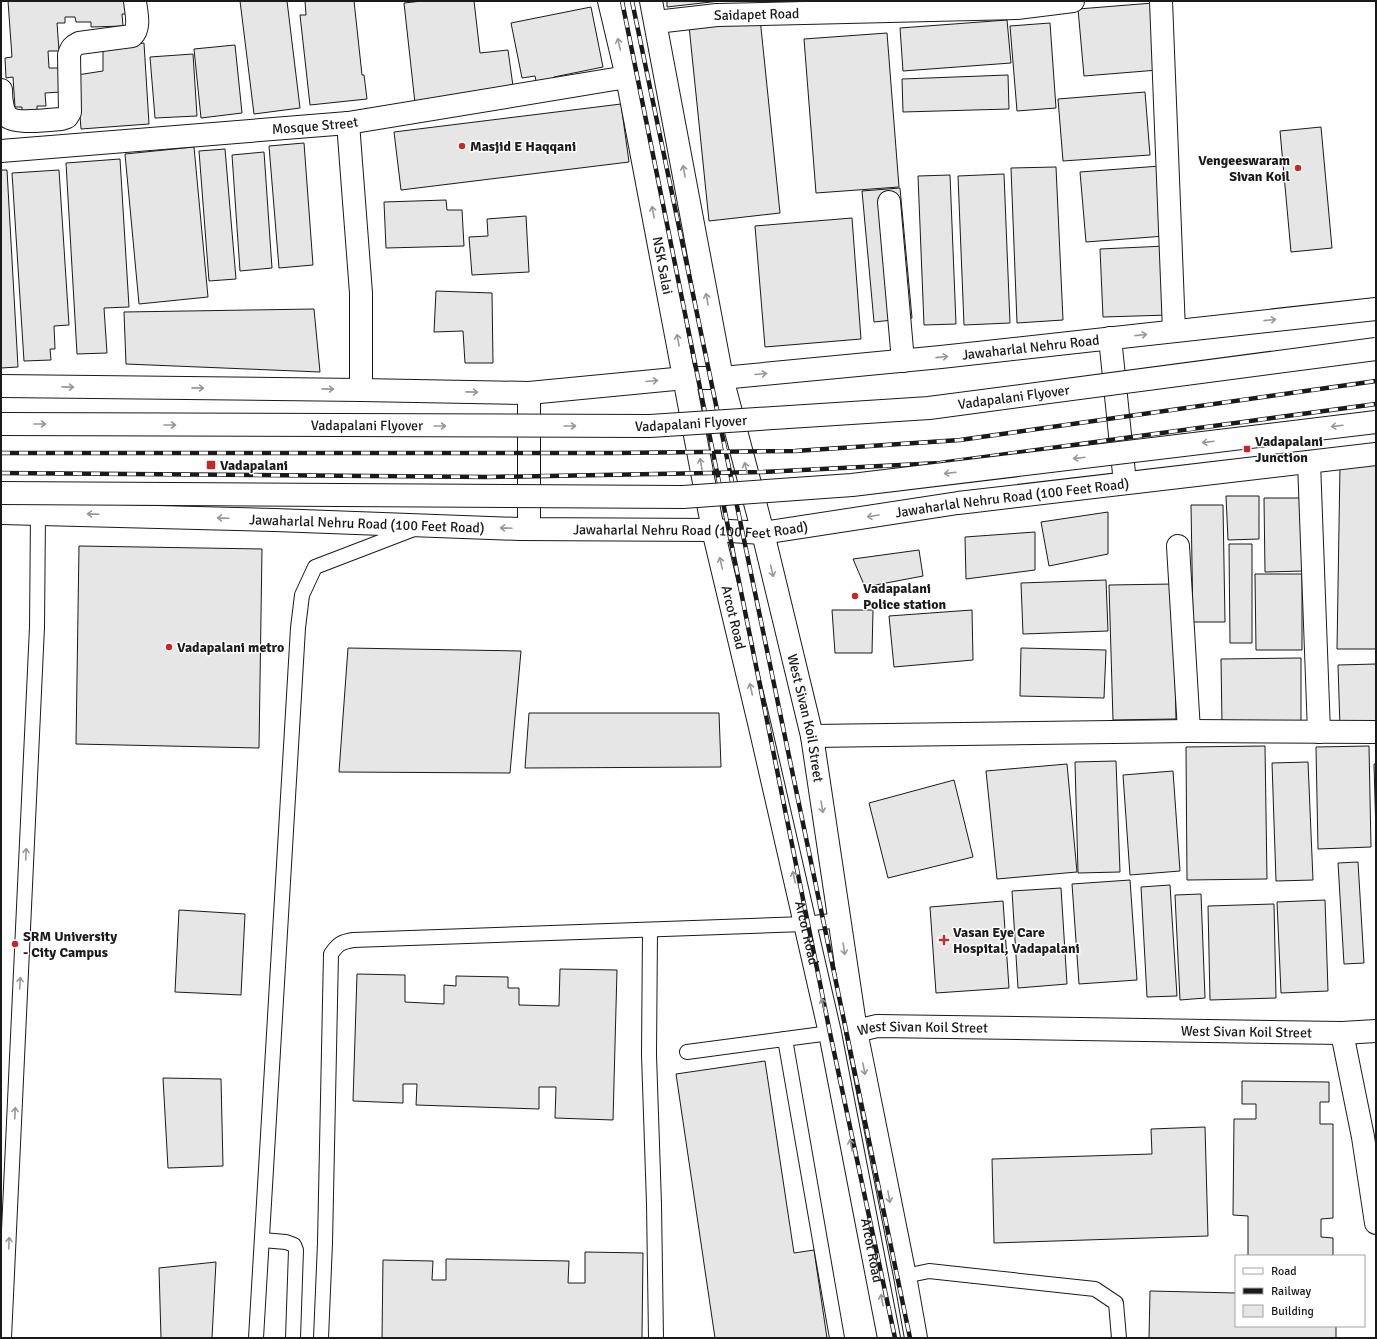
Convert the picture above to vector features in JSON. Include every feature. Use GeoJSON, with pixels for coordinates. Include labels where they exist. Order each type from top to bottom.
{"type":"FeatureCollection","features":[{"type":"Feature","properties":{"kind":"street"},"geometry":{"type":"LineString","coordinates":[[1,90],[4,110],[7,117],[15,120],[62,119],[67,117],[70,112],[70,50],[73,46],[79,43],[132,36],[136,32],[137,26],[136,1]]}},
{"type":"Feature","properties":{"kind":"street","name":"NSK Salai"},"geometry":{"type":"LineString","coordinates":[[609,1],[627,77],[713,530]]}},
{"type":"Feature","properties":{"kind":"street","name":"West Sivan Koil Street"},"geometry":{"type":"LineString","coordinates":[[651,1],[722,378],[763,533],[812,736],[856,1031],[877,1026],[1342,1033],[1376,1031]]}},
{"type":"Feature","properties":{"kind":"street","name":"Saidapet Road"},"geometry":{"type":"LineString","coordinates":[[656,22],[717,15],[1073,1]]}},
{"type":"Feature","properties":{"kind":"street"},"geometry":{"type":"LineString","coordinates":[[1161,1],[1174,331]]}},
{"type":"Feature","properties":{"kind":"street","name":"Mosque Street"},"geometry":{"type":"LineString","coordinates":[[1,151],[348,123],[627,77]]}},
{"type":"Feature","properties":{"kind":"street"},"geometry":{"type":"LineString","coordinates":[[348,123],[361,293],[361,390]]}},
{"type":"Feature","properties":{"kind":"street"},"geometry":{"type":"LineString","coordinates":[[889,202],[903,361]]}},
{"type":"Feature","properties":{"kind":"street","name":"Jawaharlal Nehru Road"},"geometry":{"type":"LineString","coordinates":[[685,378],[722,378],[903,361],[1376,309]]}},
{"type":"Feature","properties":{"kind":"street"},"geometry":{"type":"LineString","coordinates":[[1110,338],[1126,483]]}},
{"type":"Feature","properties":{"kind":"street","name":"Vadapalani Flyover"},"geometry":{"type":"LineString","coordinates":[[1,424],[650,426],[929,408],[1376,349]]}},
{"type":"Feature","properties":{"kind":"street"},"geometry":{"type":"LineString","coordinates":[[1,386],[529,393],[685,378]]}},
{"type":"Feature","properties":{"kind":"street"},"geometry":{"type":"LineString","coordinates":[[529,393],[529,529]]}},
{"type":"Feature","properties":{"kind":"street"},"geometry":{"type":"LineString","coordinates":[[1,493],[683,497],[852,485],[1376,422]]}},
{"type":"Feature","properties":{"kind":"street","name":"Jawaharlal Nehru Road (100 Feet Road)"},"geometry":{"type":"LineString","coordinates":[[1,513],[267,519],[529,529],[713,530],[763,533],[958,503],[1376,454]]}},
{"type":"Feature","properties":{"kind":"street"},"geometry":{"type":"LineString","coordinates":[[1309,462],[1319,732]]}},
{"type":"Feature","properties":{"kind":"street","name":"Arcot Road"},"geometry":{"type":"LineString","coordinates":[[713,530],[762,734],[830,1033],[889,1338]]}},
{"type":"Feature","properties":{"kind":"street"},"geometry":{"type":"LineString","coordinates":[[1178,546],[1189,731]]}},
{"type":"Feature","properties":{"kind":"street"},"geometry":{"type":"LineString","coordinates":[[812,736],[1189,731],[1376,732]]}},
{"type":"Feature","properties":{"kind":"street","name":"Arcot Road"},"geometry":{"type":"LineString","coordinates":[[856,1031],[916,1338]]}},
{"type":"Feature","properties":{"kind":"street"},"geometry":{"type":"LineString","coordinates":[[1342,1033],[1370,1137],[1376,1223]]}},
{"type":"Feature","properties":{"kind":"street"},"geometry":{"type":"LineString","coordinates":[[856,1169],[883,1164]]}},
{"type":"Feature","properties":{"kind":"lane"},"geometry":{"type":"LineString","coordinates":[[4,1338],[37,627],[38,513]]}},
{"type":"Feature","properties":{"kind":"lane"},"geometry":{"type":"LineString","coordinates":[[256,1338],[298,628],[302,595],[315,568],[422,526]]}},
{"type":"Feature","properties":{"kind":"lane"},"geometry":{"type":"LineString","coordinates":[[321,1338],[325,1243],[331,954],[343,941],[805,924],[840,920]]}},
{"type":"Feature","properties":{"kind":"lane"},"geometry":{"type":"LineString","coordinates":[[650,930],[649,1055],[654,1204],[656,1338]]}},
{"type":"Feature","properties":{"kind":"lane"},"geometry":{"type":"LineString","coordinates":[[687,1052],[830,1033]]}},
{"type":"Feature","properties":{"kind":"lane"},"geometry":{"type":"LineString","coordinates":[[785,1039],[837,1338]]}},
{"type":"Feature","properties":{"kind":"lane"},"geometry":{"type":"LineString","coordinates":[[262,1240],[286,1242],[294,1245],[296,1250],[293,1338]]}},
{"type":"Feature","properties":{"kind":"lane"},"geometry":{"type":"LineString","coordinates":[[905,1276],[930,1271],[1095,1289],[1116,1303],[1119,1338]]}},
{"type":"Feature","properties":{"kind":"building"},"geometry":{"type":"Polygon","coordinates":[[[8,1],[126,1],[127,14],[122,14],[123,26],[91,27],[91,22],[76,22],[75,17],[65,17],[65,23],[57,23],[59,51],[48,51],[49,68],[59,68],[61,92],[45,93],[46,106],[37,106],[37,111],[22,112],[22,107],[15,107],[13,77],[6,78],[5,58],[12,57],[8,1]]]}},
{"type":"Feature","properties":{"kind":"building"},"geometry":{"type":"Polygon","coordinates":[[[240,1],[287,1],[300,108],[254,114],[240,1]]]}},
{"type":"Feature","properties":{"kind":"building"},"geometry":{"type":"Polygon","coordinates":[[[305,1],[354,1],[362,75],[364,75],[367,99],[310,105],[300,15],[306,15],[305,1]]]}},
{"type":"Feature","properties":{"kind":"building"},"geometry":{"type":"Polygon","coordinates":[[[422,1],[474,1],[480,53],[508,50],[513,86],[475,91],[475,97],[415,103],[404,3],[422,1]]]}},
{"type":"Feature","properties":{"kind":"building"},"geometry":{"type":"Polygon","coordinates":[[[667,1],[720,1],[667,7],[667,1]]]}},
{"type":"Feature","properties":{"kind":"building"},"geometry":{"type":"Polygon","coordinates":[[[1153,3],[1158,70],[1084,76],[1078,9],[1153,3]]]}},
{"type":"Feature","properties":{"kind":"building"},"geometry":{"type":"Polygon","coordinates":[[[591,7],[603,67],[554,77],[555,82],[537,86],[535,76],[522,78],[511,23],[591,7]]]}},
{"type":"Feature","properties":{"kind":"building"},"geometry":{"type":"Polygon","coordinates":[[[760,18],[780,213],[709,221],[689,26],[760,18]]]}},
{"type":"Feature","properties":{"kind":"building"},"geometry":{"type":"Polygon","coordinates":[[[1007,20],[1011,63],[903,71],[900,28],[1007,20]]]}},
{"type":"Feature","properties":{"kind":"building"},"geometry":{"type":"Polygon","coordinates":[[[1050,23],[1056,108],[1017,111],[1010,26],[1050,23]]]}},
{"type":"Feature","properties":{"kind":"building"},"geometry":{"type":"Polygon","coordinates":[[[887,33],[899,187],[816,193],[804,39],[887,33]]]}},
{"type":"Feature","properties":{"kind":"building"},"geometry":{"type":"Polygon","coordinates":[[[144,43],[149,124],[81,129],[77,75],[103,71],[103,48],[144,43]]]}},
{"type":"Feature","properties":{"kind":"building"},"geometry":{"type":"Polygon","coordinates":[[[235,45],[242,113],[201,118],[194,49],[235,45]]]}},
{"type":"Feature","properties":{"kind":"building"},"geometry":{"type":"Polygon","coordinates":[[[193,54],[197,116],[155,118],[150,57],[193,54]]]}},
{"type":"Feature","properties":{"kind":"building"},"geometry":{"type":"Polygon","coordinates":[[[1008,75],[1009,109],[903,112],[902,79],[1008,75]]]}},
{"type":"Feature","properties":{"kind":"building"},"geometry":{"type":"Polygon","coordinates":[[[1145,92],[1150,155],[1063,161],[1058,99],[1145,92]]]}},
{"type":"Feature","properties":{"kind":"building"},"geometry":{"type":"Polygon","coordinates":[[[621,104],[629,162],[401,190],[394,132],[621,104]]]}},
{"type":"Feature","properties":{"kind":"building"},"geometry":{"type":"Polygon","coordinates":[[[1321,127],[1332,248],[1291,252],[1280,131],[1321,127]]]}},
{"type":"Feature","properties":{"kind":"building"},"geometry":{"type":"Polygon","coordinates":[[[304,143],[313,265],[279,268],[269,146],[304,143]]]}},
{"type":"Feature","properties":{"kind":"building"},"geometry":{"type":"Polygon","coordinates":[[[194,147],[208,297],[139,304],[125,154],[194,147]]]}},
{"type":"Feature","properties":{"kind":"building"},"geometry":{"type":"Polygon","coordinates":[[[225,149],[236,279],[209,281],[199,151],[225,149]]]}},
{"type":"Feature","properties":{"kind":"building"},"geometry":{"type":"Polygon","coordinates":[[[264,152],[272,268],[240,271],[232,155],[264,152]]]}},
{"type":"Feature","properties":{"kind":"building"},"geometry":{"type":"Polygon","coordinates":[[[120,159],[129,307],[104,308],[107,353],[77,354],[66,163],[120,159]]]}},
{"type":"Feature","properties":{"kind":"building"},"geometry":{"type":"Polygon","coordinates":[[[1160,166],[1165,236],[1086,242],[1080,172],[1160,166]]]}},
{"type":"Feature","properties":{"kind":"building"},"geometry":{"type":"Polygon","coordinates":[[[1056,167],[1063,320],[1017,323],[1011,168],[1056,167]]]}},
{"type":"Feature","properties":{"kind":"building"},"geometry":{"type":"Polygon","coordinates":[[[1,170],[7,170],[18,367],[1,368],[1,170]]]}},
{"type":"Feature","properties":{"kind":"building"},"geometry":{"type":"Polygon","coordinates":[[[59,170],[69,325],[54,326],[55,349],[50,349],[51,360],[24,361],[12,173],[59,170]]]}},
{"type":"Feature","properties":{"kind":"building"},"geometry":{"type":"Polygon","coordinates":[[[1004,174],[1010,323],[964,325],[958,176],[1004,174]]]}},
{"type":"Feature","properties":{"kind":"building"},"geometry":{"type":"Polygon","coordinates":[[[950,175],[956,324],[924,325],[918,176],[950,175]]]}},
{"type":"Feature","properties":{"kind":"building"},"geometry":{"type":"Polygon","coordinates":[[[900,188],[912,318],[874,322],[862,191],[900,188]]]}},
{"type":"Feature","properties":{"kind":"building"},"geometry":{"type":"Polygon","coordinates":[[[446,200],[447,210],[462,210],[464,246],[386,248],[384,202],[446,200]]]}},
{"type":"Feature","properties":{"kind":"building"},"geometry":{"type":"Polygon","coordinates":[[[526,216],[529,272],[472,275],[469,237],[488,236],[487,219],[526,216]]]}},
{"type":"Feature","properties":{"kind":"building"},"geometry":{"type":"Polygon","coordinates":[[[852,218],[861,339],[765,347],[755,226],[852,218]]]}},
{"type":"Feature","properties":{"kind":"building"},"geometry":{"type":"Polygon","coordinates":[[[1166,246],[1169,315],[1103,317],[1100,249],[1166,246]]]}},
{"type":"Feature","properties":{"kind":"building"},"geometry":{"type":"Polygon","coordinates":[[[436,291],[492,293],[493,363],[465,363],[463,331],[434,332],[436,291]]]}},
{"type":"Feature","properties":{"kind":"building"},"geometry":{"type":"Polygon","coordinates":[[[314,309],[320,372],[126,364],[124,312],[314,309]]]}},
{"type":"Feature","properties":{"kind":"building"},"geometry":{"type":"Polygon","coordinates":[[[1340,465],[1376,465],[1376,649],[1337,649],[1340,465]]]}},
{"type":"Feature","properties":{"kind":"building"},"geometry":{"type":"Polygon","coordinates":[[[1226,496],[1259,496],[1259,539],[1228,540],[1226,496]]]}},
{"type":"Feature","properties":{"kind":"building"},"geometry":{"type":"Polygon","coordinates":[[[1264,498],[1304,498],[1304,571],[1265,572],[1264,498]]]}},
{"type":"Feature","properties":{"kind":"building"},"geometry":{"type":"Polygon","coordinates":[[[1191,505],[1223,505],[1225,622],[1193,622],[1191,505]]]}},
{"type":"Feature","properties":{"kind":"building"},"geometry":{"type":"Polygon","coordinates":[[[1108,512],[1108,554],[1049,566],[1041,522],[1108,512]]]}},
{"type":"Feature","properties":{"kind":"building"},"geometry":{"type":"Polygon","coordinates":[[[1035,532],[1035,570],[966,579],[965,537],[1035,532]]]}},
{"type":"Feature","properties":{"kind":"building"},"geometry":{"type":"Polygon","coordinates":[[[1229,544],[1252,544],[1252,643],[1230,643],[1229,544]]]}},
{"type":"Feature","properties":{"kind":"building","name":"Vadapalani metro"},"geometry":{"type":"Polygon","coordinates":[[[79,546],[262,549],[259,748],[76,744],[79,546]]]}},
{"type":"Feature","properties":{"kind":"building"},"geometry":{"type":"Polygon","coordinates":[[[919,550],[923,576],[865,587],[853,559],[919,550]]]}},
{"type":"Feature","properties":{"kind":"building"},"geometry":{"type":"Polygon","coordinates":[[[1255,574],[1302,574],[1302,650],[1256,650],[1255,574]]]}},
{"type":"Feature","properties":{"kind":"building"},"geometry":{"type":"Polygon","coordinates":[[[1106,580],[1108,631],[1023,634],[1021,583],[1106,580]]]}},
{"type":"Feature","properties":{"kind":"building"},"geometry":{"type":"Polygon","coordinates":[[[1173,584],[1176,719],[1113,720],[1109,585],[1173,584]]]}},
{"type":"Feature","properties":{"kind":"building"},"geometry":{"type":"Polygon","coordinates":[[[832,610],[873,610],[872,653],[835,653],[832,610]]]}},
{"type":"Feature","properties":{"kind":"building"},"geometry":{"type":"Polygon","coordinates":[[[972,610],[973,660],[894,667],[889,616],[972,610]]]}},
{"type":"Feature","properties":{"kind":"building"},"geometry":{"type":"Polygon","coordinates":[[[348,648],[521,651],[510,773],[339,772],[348,648]]]}},
{"type":"Feature","properties":{"kind":"building"},"geometry":{"type":"Polygon","coordinates":[[[1021,648],[1106,650],[1104,698],[1020,696],[1021,648]]]}},
{"type":"Feature","properties":{"kind":"building"},"geometry":{"type":"Polygon","coordinates":[[[1301,658],[1301,724],[1222,724],[1221,659],[1301,658]]]}},
{"type":"Feature","properties":{"kind":"building"},"geometry":{"type":"Polygon","coordinates":[[[1376,664],[1376,727],[1340,728],[1338,665],[1376,664]]]}},
{"type":"Feature","properties":{"kind":"building"},"geometry":{"type":"Polygon","coordinates":[[[529,713],[719,713],[721,767],[525,768],[529,713]]]}},
{"type":"Feature","properties":{"kind":"building"},"geometry":{"type":"Polygon","coordinates":[[[1265,746],[1267,879],[1187,880],[1186,747],[1265,746]]]}},
{"type":"Feature","properties":{"kind":"building"},"geometry":{"type":"Polygon","coordinates":[[[1369,746],[1371,847],[1318,849],[1316,747],[1369,746]]]}},
{"type":"Feature","properties":{"kind":"building"},"geometry":{"type":"Polygon","coordinates":[[[1116,761],[1120,872],[1078,873],[1075,762],[1116,761]]]}},
{"type":"Feature","properties":{"kind":"building"},"geometry":{"type":"Polygon","coordinates":[[[1308,762],[1313,880],[1276,881],[1272,763],[1308,762]]]}},
{"type":"Feature","properties":{"kind":"building"},"geometry":{"type":"Polygon","coordinates":[[[1067,764],[1077,872],[997,879],[986,771],[1067,764]]]}},
{"type":"Feature","properties":{"kind":"building"},"geometry":{"type":"Polygon","coordinates":[[[1374,764],[1376,764],[1376,834],[1374,764]]]}},
{"type":"Feature","properties":{"kind":"building"},"geometry":{"type":"Polygon","coordinates":[[[1173,771],[1180,871],[1130,875],[1123,775],[1173,771]]]}},
{"type":"Feature","properties":{"kind":"building"},"geometry":{"type":"Polygon","coordinates":[[[954,780],[973,857],[888,878],[869,803],[954,780]]]}},
{"type":"Feature","properties":{"kind":"building"},"geometry":{"type":"Polygon","coordinates":[[[1358,862],[1364,963],[1344,964],[1338,863],[1358,862]]]}},
{"type":"Feature","properties":{"kind":"building"},"geometry":{"type":"Polygon","coordinates":[[[1130,880],[1137,980],[1079,984],[1072,884],[1130,880]]]}},
{"type":"Feature","properties":{"kind":"building"},"geometry":{"type":"Polygon","coordinates":[[[1170,885],[1177,996],[1147,997],[1141,887],[1170,885]]]}},
{"type":"Feature","properties":{"kind":"building"},"geometry":{"type":"Polygon","coordinates":[[[1061,888],[1067,984],[1018,988],[1012,891],[1061,888]]]}},
{"type":"Feature","properties":{"kind":"building"},"geometry":{"type":"Polygon","coordinates":[[[1201,894],[1205,998],[1180,1000],[1175,895],[1201,894]]]}},
{"type":"Feature","properties":{"kind":"building"},"geometry":{"type":"Polygon","coordinates":[[[1325,900],[1328,991],[1281,993],[1277,902],[1325,900]]]}},
{"type":"Feature","properties":{"kind":"building"},"geometry":{"type":"Polygon","coordinates":[[[1003,901],[1009,988],[936,993],[930,907],[1003,901]]]}},
{"type":"Feature","properties":{"kind":"building"},"geometry":{"type":"Polygon","coordinates":[[[1274,904],[1276,998],[1210,1000],[1208,906],[1274,904]]]}},
{"type":"Feature","properties":{"kind":"building"},"geometry":{"type":"Polygon","coordinates":[[[179,910],[245,914],[241,995],[175,992],[179,910]]]}},
{"type":"Feature","properties":{"kind":"building"},"geometry":{"type":"Polygon","coordinates":[[[560,969],[617,970],[613,1120],[555,1118],[556,1087],[539,1087],[539,1109],[416,1105],[417,1084],[403,1084],[403,1103],[353,1101],[357,974],[405,975],[405,1002],[444,1004],[444,985],[456,986],[456,976],[508,977],[508,988],[519,988],[519,1005],[559,1006],[560,969]]]}},
{"type":"Feature","properties":{"kind":"building"},"geometry":{"type":"Polygon","coordinates":[[[765,1061],[794,1253],[814,1250],[827,1338],[715,1338],[676,1074],[765,1061]]]}},
{"type":"Feature","properties":{"kind":"building"},"geometry":{"type":"Polygon","coordinates":[[[163,1078],[221,1079],[223,1166],[168,1168],[163,1078]]]}},
{"type":"Feature","properties":{"kind":"building"},"geometry":{"type":"Polygon","coordinates":[[[1242,1081],[1329,1082],[1329,1102],[1320,1102],[1320,1124],[1333,1124],[1333,1218],[1321,1219],[1321,1237],[1333,1238],[1333,1255],[1248,1255],[1248,1216],[1233,1215],[1234,1119],[1256,1119],[1256,1104],[1242,1104],[1242,1081]]]}},
{"type":"Feature","properties":{"kind":"building"},"geometry":{"type":"Polygon","coordinates":[[[1205,1127],[1208,1236],[994,1243],[992,1159],[1152,1154],[1151,1129],[1205,1127]]]}},
{"type":"Feature","properties":{"kind":"building"},"geometry":{"type":"Polygon","coordinates":[[[585,1252],[643,1253],[642,1338],[382,1338],[383,1260],[433,1261],[432,1280],[446,1280],[446,1259],[569,1261],[568,1283],[585,1283],[585,1252]]]}},
{"type":"Feature","properties":{"kind":"building"},"geometry":{"type":"Polygon","coordinates":[[[216,1262],[212,1338],[161,1338],[159,1268],[216,1262]]]}},
{"type":"Feature","properties":{"kind":"building"},"geometry":{"type":"Polygon","coordinates":[[[1150,1291],[1235,1293],[1235,1327],[1336,1327],[1336,1338],[1149,1338],[1150,1291]]]}},
{"type":"Feature","properties":{"kind":"railway"},"geometry":{"type":"LineString","coordinates":[[622,1],[830,1033],[895,1338]]}},
{"type":"Feature","properties":{"kind":"railway"},"geometry":{"type":"LineString","coordinates":[[632,1],[910,1338]]}},
{"type":"Feature","properties":{"kind":"railway"},"geometry":{"type":"LineString","coordinates":[[1,453],[616,453],[795,451],[960,440],[1376,381]]}},
{"type":"Feature","properties":{"kind":"railway"},"geometry":{"type":"LineString","coordinates":[[1,473],[488,477],[763,472],[940,463],[1376,404]]}},
{"type":"Feature","properties":{"kind":"place","name":"Masjid E Haqqani"},"geometry":{"type":"Point","coordinates":[462,146]}},
{"type":"Feature","properties":{"kind":"place","name":"Vengeeswaram Sivan Koil"},"geometry":{"type":"Point","coordinates":[1298,168]}},
{"type":"Feature","properties":{"kind":"place","name":"Vadapalani Junction"},"geometry":{"type":"Point","coordinates":[1247,449]}},
{"type":"Feature","properties":{"kind":"place","name":"Vadapalani"},"geometry":{"type":"Point","coordinates":[211,465]}},
{"type":"Feature","properties":{"kind":"place","name":"Vadapalani Police station"},"geometry":{"type":"Point","coordinates":[855,596]}},
{"type":"Feature","properties":{"kind":"place","name":"Vadapalani metro"},"geometry":{"type":"Point","coordinates":[169,647]}},
{"type":"Feature","properties":{"kind":"place","name":"Vasan Eye Care Hospital, Vadapalani"},"geometry":{"type":"Point","coordinates":[944,940]}},
{"type":"Feature","properties":{"kind":"place","name":"SRM University - City Campus"},"geometry":{"type":"Point","coordinates":[15,944]}}]}
